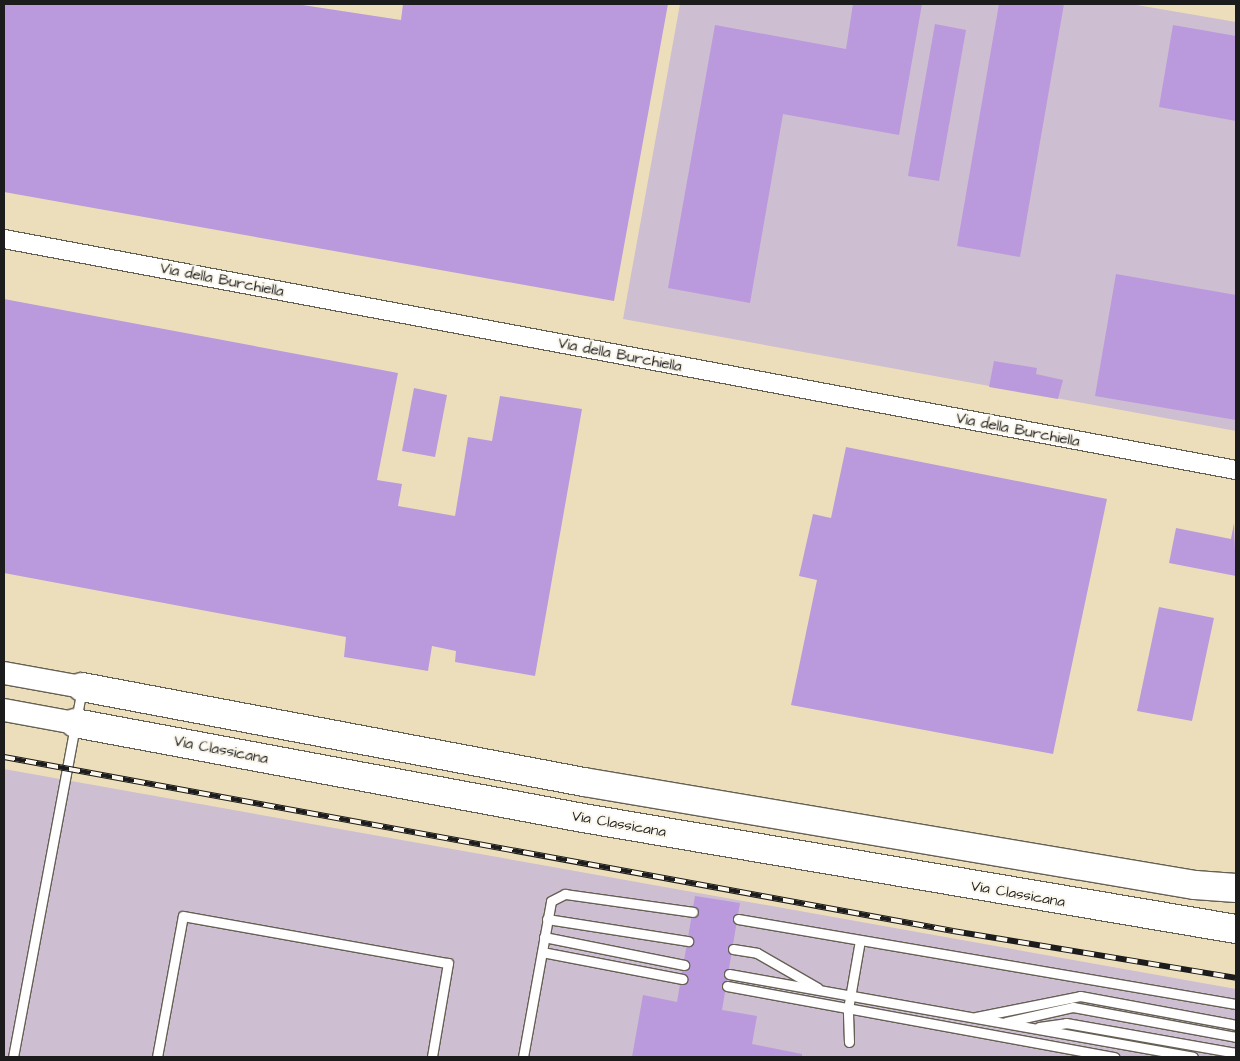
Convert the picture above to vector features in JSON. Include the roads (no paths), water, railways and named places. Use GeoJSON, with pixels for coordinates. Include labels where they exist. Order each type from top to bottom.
{"type":"FeatureCollection","features":[{"type":"Feature","properties":{"kind":"highway"},"geometry":{"type":"LineString","coordinates":[[82,687],[594,783],[1143,876],[1236,888]]}},
{"type":"Feature","properties":{"kind":"highway","name":"Via Classicana"},"geometry":{"type":"LineString","coordinates":[[75,723],[573,816],[1231,930]]}},
{"type":"Feature","properties":{"kind":"highway"},"geometry":{"type":"LineString","coordinates":[[1143,876],[1236,870]]}},
{"type":"Feature","properties":{"kind":"street","name":"Via della Burchiella"},"geometry":{"type":"LineString","coordinates":[[4,239],[1236,470]]}},
{"type":"Feature","properties":{"kind":"street"},"geometry":{"type":"LineString","coordinates":[[4,673],[82,687]]}},
{"type":"Feature","properties":{"kind":"street","name":"Via Classicana"},"geometry":{"type":"LineString","coordinates":[[4,710],[75,723]]}},
{"type":"Feature","properties":{"kind":"lane"},"geometry":{"type":"LineString","coordinates":[[13,1057],[82,687]]}},
{"type":"Feature","properties":{"kind":"lane"},"geometry":{"type":"LineString","coordinates":[[523,1057],[546,919],[551,901],[565,894],[693,912]]}},
{"type":"Feature","properties":{"kind":"lane"},"geometry":{"type":"LineString","coordinates":[[157,1057],[183,916],[448,963],[432,1057]]}},
{"type":"Feature","properties":{"kind":"lane"},"geometry":{"type":"LineString","coordinates":[[546,919],[688,941]]}},
{"type":"Feature","properties":{"kind":"lane"},"geometry":{"type":"LineString","coordinates":[[738,919],[1236,1004]]}},
{"type":"Feature","properties":{"kind":"lane"},"geometry":{"type":"LineString","coordinates":[[544,937],[684,965]]}},
{"type":"Feature","properties":{"kind":"lane"},"geometry":{"type":"LineString","coordinates":[[849,1042],[848,1008],[860,940]]}},
{"type":"Feature","properties":{"kind":"lane"},"geometry":{"type":"LineString","coordinates":[[733,949],[757,953],[822,991]]}},
{"type":"Feature","properties":{"kind":"lane"},"geometry":{"type":"LineString","coordinates":[[542,952],[682,979]]}},
{"type":"Feature","properties":{"kind":"lane"},"geometry":{"type":"LineString","coordinates":[[729,974],[1194,1057]]}},
{"type":"Feature","properties":{"kind":"lane"},"geometry":{"type":"LineString","coordinates":[[727,986],[1115,1057]]}},
{"type":"Feature","properties":{"kind":"lane"},"geometry":{"type":"LineString","coordinates":[[972,1018],[1080,996],[1236,1025]]}},
{"type":"Feature","properties":{"kind":"lane"},"geometry":{"type":"LineString","coordinates":[[1001,1023],[1073,1007],[1236,1038]]}},
{"type":"Feature","properties":{"kind":"lane"},"geometry":{"type":"LineString","coordinates":[[1031,1028],[1066,1023],[1236,1053]]}},
{"type":"Feature","properties":{"kind":"railway"},"geometry":{"type":"LineString","coordinates":[[4,757],[953,931],[1236,978]]}}]}
